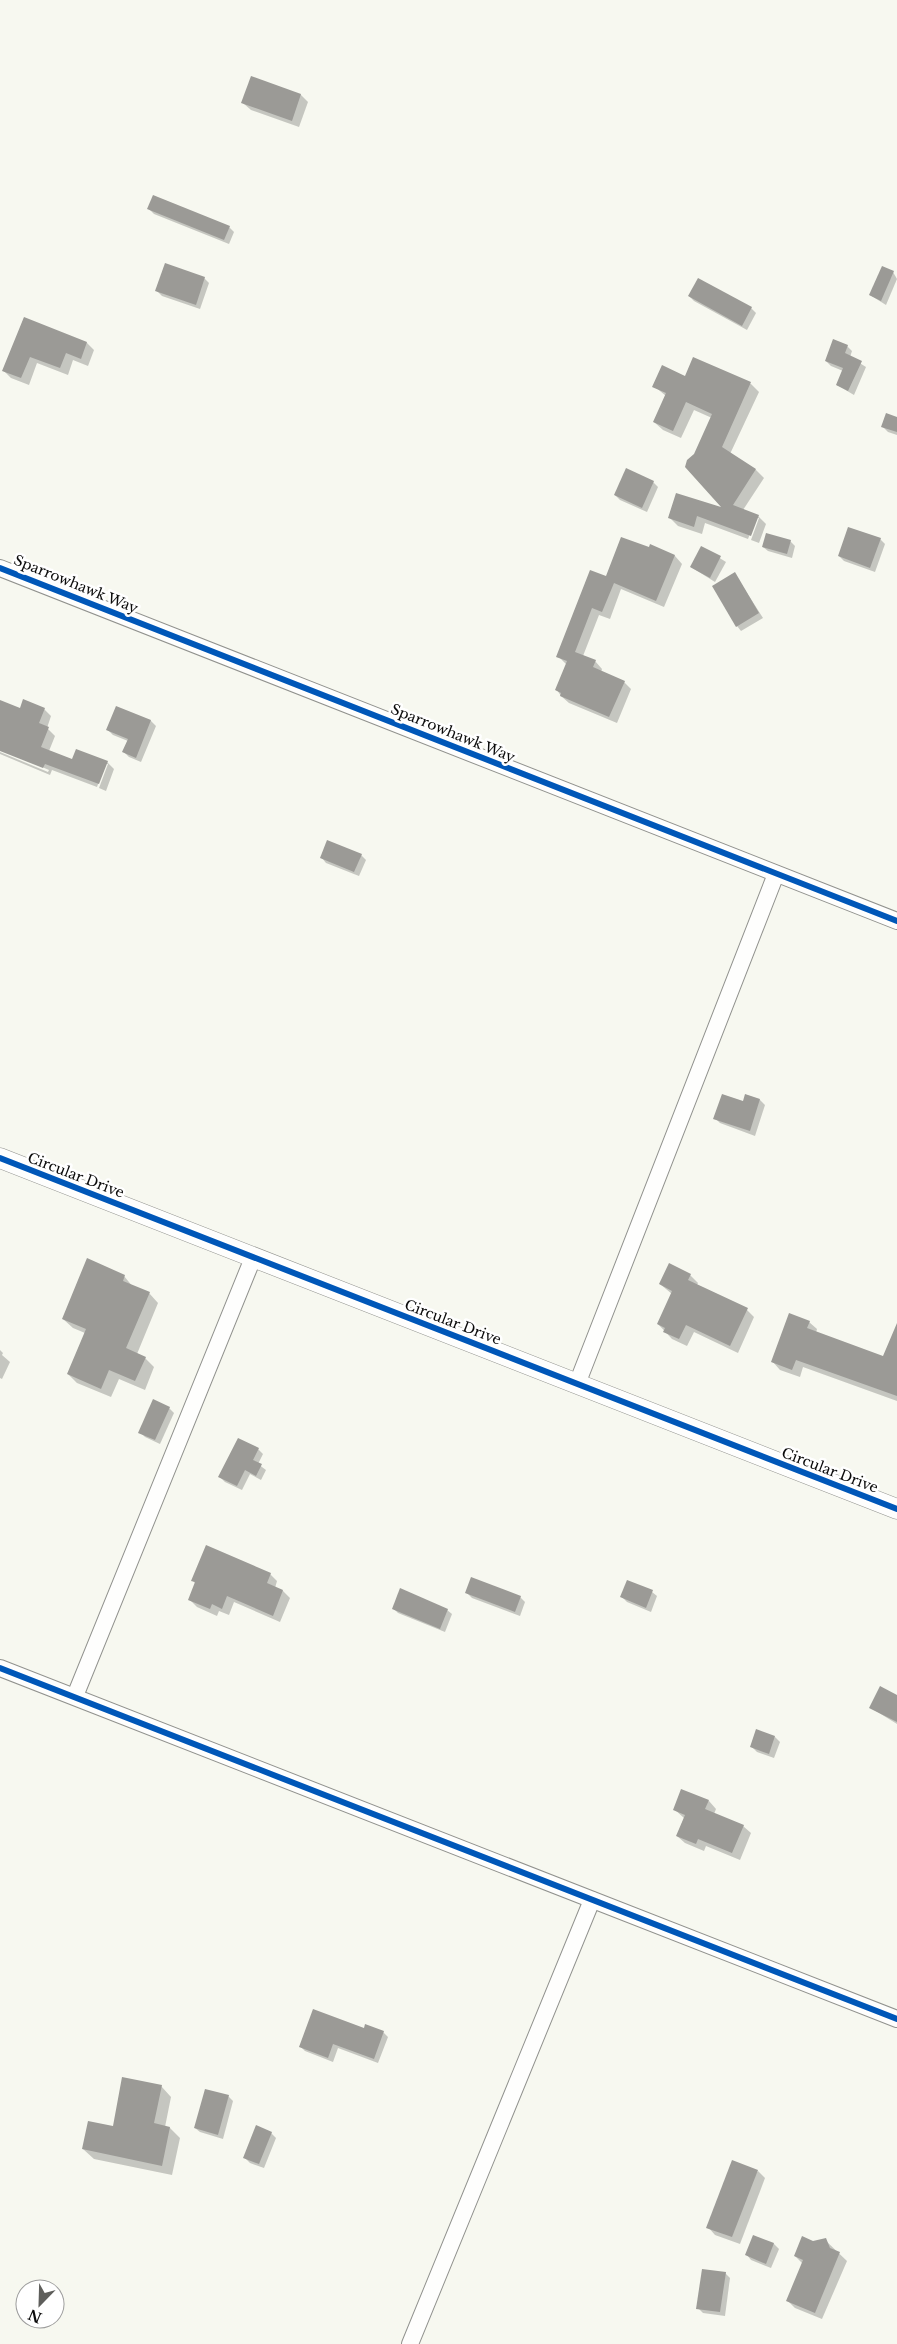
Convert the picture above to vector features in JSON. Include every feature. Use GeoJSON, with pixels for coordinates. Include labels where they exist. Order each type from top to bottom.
{"type":"FeatureCollection","features":[{"type":"Feature","properties":{"kind":"street","name":"Sparrowhawk Way"},"geometry":{"type":"LineString","coordinates":[[0,568],[897,921]]}},
{"type":"Feature","properties":{"kind":"street"},"geometry":{"type":"LineString","coordinates":[[577,1384],[776,874]]}},
{"type":"Feature","properties":{"kind":"street","name":"Circular Drive"},"geometry":{"type":"LineString","coordinates":[[0,1158],[897,1509]]}},
{"type":"Feature","properties":{"kind":"street"},"geometry":{"type":"LineString","coordinates":[[75,1696],[254,1258]]}},
{"type":"Feature","properties":{"kind":"street"},"geometry":{"type":"LineString","coordinates":[[0,1668],[897,2019]]}},
{"type":"Feature","properties":{"kind":"street"},"geometry":{"type":"LineString","coordinates":[[410,2344],[592,1900]]}},
{"type":"Feature","properties":{"kind":"building"},"geometry":{"type":"Polygon","coordinates":[[[251,76],[301,94],[292,121],[241,103],[251,76]]]}},
{"type":"Feature","properties":{"kind":"building"},"geometry":{"type":"Polygon","coordinates":[[[153,195],[230,226],[224,240],[147,209],[153,195]]]}},
{"type":"Feature","properties":{"kind":"building"},"geometry":{"type":"Polygon","coordinates":[[[165,263],[205,277],[196,305],[155,291],[165,263]]]}},
{"type":"Feature","properties":{"kind":"building"},"geometry":{"type":"Polygon","coordinates":[[[882,266],[894,271],[881,301],[869,295],[882,266]]]}},
{"type":"Feature","properties":{"kind":"building"},"geometry":{"type":"Polygon","coordinates":[[[698,278],[752,307],[742,326],[688,296],[698,278]]]}},
{"type":"Feature","properties":{"kind":"building"},"geometry":{"type":"Polygon","coordinates":[[[24,317],[87,342],[81,359],[66,353],[60,368],[30,357],[21,378],[2,371],[24,317]]]}},
{"type":"Feature","properties":{"kind":"building"},"geometry":{"type":"Polygon","coordinates":[[[833,339],[848,345],[845,353],[862,361],[848,391],[836,385],[843,368],[825,361],[833,339]]]}},
{"type":"Feature","properties":{"kind":"building"},"geometry":{"type":"Polygon","coordinates":[[[693,357],[751,382],[722,447],[756,469],[733,505],[759,515],[751,536],[697,516],[694,527],[668,518],[676,493],[721,507],[685,467],[687,460],[694,454],[712,414],[686,402],[673,431],[653,422],[666,393],[652,387],[662,365],[685,376],[693,357]]]}},
{"type":"Feature","properties":{"kind":"building"},"geometry":{"type":"Polygon","coordinates":[[[886,413],[897,417],[897,432],[881,427],[886,413]]]}},
{"type":"Feature","properties":{"kind":"building"},"geometry":{"type":"Polygon","coordinates":[[[626,468],[654,481],[642,508],[614,495],[626,468]]]}},
{"type":"Feature","properties":{"kind":"building"},"geometry":{"type":"Polygon","coordinates":[[[848,527],[881,538],[870,568],[838,556],[848,527]]]}},
{"type":"Feature","properties":{"kind":"building"},"geometry":{"type":"Polygon","coordinates":[[[766,533],[791,540],[787,554],[762,547],[766,533]]]}},
{"type":"Feature","properties":{"kind":"building"},"geometry":{"type":"Polygon","coordinates":[[[621,537],[649,547],[650,544],[675,555],[656,601],[614,583],[602,612],[592,608],[575,652],[596,660],[593,667],[625,681],[609,717],[560,696],[561,693],[555,690],[567,661],[556,657],[590,570],[606,576],[621,537]]]}},
{"type":"Feature","properties":{"kind":"building"},"geometry":{"type":"Polygon","coordinates":[[[701,546],[721,556],[710,578],[690,567],[701,546]]]}},
{"type":"Feature","properties":{"kind":"building"},"geometry":{"type":"Polygon","coordinates":[[[735,572],[759,613],[736,627],[712,586],[735,572]]]}},
{"type":"Feature","properties":{"kind":"building"},"geometry":{"type":"Polygon","coordinates":[[[23,699],[45,708],[39,723],[49,727],[41,747],[72,759],[76,749],[108,761],[99,784],[45,764],[43,768],[0,751],[0,700],[20,708],[23,699]]]}},
{"type":"Feature","properties":{"kind":"building"},"geometry":{"type":"Polygon","coordinates":[[[116,706],[151,720],[136,758],[122,752],[128,739],[106,730],[116,706]]]}},
{"type":"Feature","properties":{"kind":"building"},"geometry":{"type":"Polygon","coordinates":[[[327,840],[362,854],[354,872],[320,858],[327,840]]]}},
{"type":"Feature","properties":{"kind":"building"},"geometry":{"type":"Polygon","coordinates":[[[722,1094],[743,1101],[745,1094],[760,1099],[750,1131],[713,1119],[722,1094]]]}},
{"type":"Feature","properties":{"kind":"building"},"geometry":{"type":"Polygon","coordinates":[[[87,1258],[125,1275],[123,1281],[150,1292],[126,1348],[146,1357],[135,1381],[109,1370],[101,1389],[67,1374],[86,1329],[62,1319],[87,1258]]]}},
{"type":"Feature","properties":{"kind":"building"},"geometry":{"type":"Polygon","coordinates":[[[669,1263],[691,1274],[688,1280],[748,1308],[730,1346],[686,1325],[679,1339],[663,1332],[665,1328],[657,1324],[672,1291],[659,1284],[669,1263]]]}},
{"type":"Feature","properties":{"kind":"building"},"geometry":{"type":"Polygon","coordinates":[[[789,1313],[810,1321],[807,1328],[883,1356],[897,1323],[897,1396],[796,1360],[792,1370],[771,1362],[789,1313]]]}},
{"type":"Feature","properties":{"kind":"building"},"geometry":{"type":"Polygon","coordinates":[[[153,1399],[170,1407],[155,1440],[138,1433],[153,1399]]]}},
{"type":"Feature","properties":{"kind":"building"},"geometry":{"type":"Polygon","coordinates":[[[238,1438],[259,1448],[253,1460],[262,1464],[256,1476],[245,1470],[237,1486],[218,1477],[238,1438]]]}},
{"type":"Feature","properties":{"kind":"building"},"geometry":{"type":"Polygon","coordinates":[[[206,1545],[271,1573],[267,1583],[283,1590],[273,1616],[227,1596],[222,1609],[212,1604],[210,1609],[188,1600],[195,1582],[191,1581],[206,1545]]]}},
{"type":"Feature","properties":{"kind":"building"},"geometry":{"type":"Polygon","coordinates":[[[471,1577],[521,1596],[515,1612],[465,1593],[471,1577]]]}},
{"type":"Feature","properties":{"kind":"building"},"geometry":{"type":"Polygon","coordinates":[[[627,1580],[653,1590],[646,1608],[620,1597],[627,1580]]]}},
{"type":"Feature","properties":{"kind":"building"},"geometry":{"type":"Polygon","coordinates":[[[400,1588],[448,1609],[440,1629],[392,1609],[400,1588]]]}},
{"type":"Feature","properties":{"kind":"building"},"geometry":{"type":"Polygon","coordinates":[[[880,1686],[897,1695],[897,1722],[869,1708],[880,1686]]]}},
{"type":"Feature","properties":{"kind":"building"},"geometry":{"type":"Polygon","coordinates":[[[756,1729],[775,1736],[769,1754],[750,1747],[756,1729]]]}},
{"type":"Feature","properties":{"kind":"building"},"geometry":{"type":"Polygon","coordinates":[[[681,1789],[709,1800],[705,1809],[744,1825],[732,1853],[698,1839],[696,1844],[676,1836],[685,1815],[673,1810],[681,1789]]]}},
{"type":"Feature","properties":{"kind":"building"},"geometry":{"type":"Polygon","coordinates":[[[313,2009],[364,2028],[365,2024],[384,2031],[374,2059],[333,2044],[328,2058],[299,2047],[313,2009]]]}},
{"type":"Feature","properties":{"kind":"building"},"geometry":{"type":"Polygon","coordinates":[[[122,2077],[162,2085],[154,2123],[170,2127],[162,2166],[82,2149],[88,2121],[113,2126],[122,2077]]]}},
{"type":"Feature","properties":{"kind":"building"},"geometry":{"type":"Polygon","coordinates":[[[205,2089],[229,2095],[218,2135],[194,2128],[205,2089]]]}},
{"type":"Feature","properties":{"kind":"building"},"geometry":{"type":"Polygon","coordinates":[[[256,2125],[272,2132],[259,2164],[243,2158],[256,2125]]]}},
{"type":"Feature","properties":{"kind":"building"},"geometry":{"type":"Polygon","coordinates":[[[732,2160],[758,2170],[732,2237],[706,2228],[732,2160]]]}},
{"type":"Feature","properties":{"kind":"building"},"geometry":{"type":"Polygon","coordinates":[[[753,2235],[774,2243],[766,2264],[745,2255],[753,2235]]]}},
{"type":"Feature","properties":{"kind":"building"},"geometry":{"type":"Polygon","coordinates":[[[802,2236],[813,2241],[826,2238],[830,2248],[840,2252],[815,2313],[786,2301],[803,2260],[794,2256],[802,2236]]]}},
{"type":"Feature","properties":{"kind":"building"},"geometry":{"type":"Polygon","coordinates":[[[702,2269],[726,2272],[720,2312],[696,2309],[702,2269]]]}},
{"type":"Feature","properties":{"kind":"cycle path"},"geometry":{"type":"LineString","coordinates":[[0,568],[897,921]]}},
{"type":"Feature","properties":{"kind":"cycle path"},"geometry":{"type":"LineString","coordinates":[[0,1158],[897,1509]]}},
{"type":"Feature","properties":{"kind":"cycle path"},"geometry":{"type":"LineString","coordinates":[[0,1668],[897,2019]]}}]}
